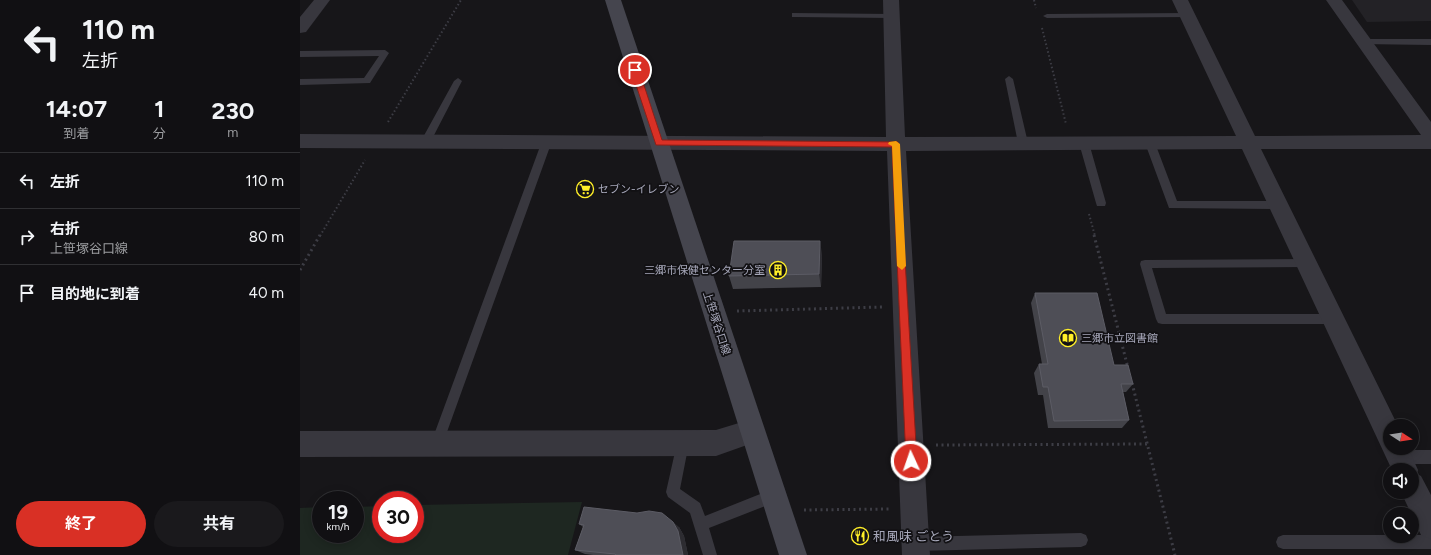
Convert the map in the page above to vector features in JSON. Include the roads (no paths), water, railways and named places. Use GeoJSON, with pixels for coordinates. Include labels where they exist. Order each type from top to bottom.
{"type":"FeatureCollection","features":[{"type":"Feature","properties":{"kind":"main road","name":"上笹塚谷口線"},"geometry":{"type":"LineString","coordinates":[[613,0],[793,555]]}},
{"type":"Feature","properties":{"kind":"street"},"geometry":{"type":"LineString","coordinates":[[303,20],[322,0]]}},
{"type":"Feature","properties":{"kind":"street"},"geometry":{"type":"LineString","coordinates":[[1334,0],[1431,136]]}},
{"type":"Feature","properties":{"kind":"street"},"geometry":{"type":"LineString","coordinates":[[891,8],[915,550]]}},
{"type":"Feature","properties":{"kind":"street"},"geometry":{"type":"LineString","coordinates":[[1184,8],[1280,205],[1383,424]]}},
{"type":"Feature","properties":{"kind":"street"},"geometry":{"type":"LineString","coordinates":[[300,141],[547,141],[896,144],[1431,142]]}},
{"type":"Feature","properties":{"kind":"street"},"geometry":{"type":"LineString","coordinates":[[300,444],[716,443],[752,431]]}},
{"type":"Feature","properties":{"kind":"street"},"geometry":{"type":"LineString","coordinates":[[1419,499],[1431,525]]}},
{"type":"Feature","properties":{"kind":"lane"},"geometry":{"type":"LineString","coordinates":[[795,15],[891,8]]}},
{"type":"Feature","properties":{"kind":"lane"},"geometry":{"type":"LineString","coordinates":[[1048,16],[1184,8]]}},
{"type":"Feature","properties":{"kind":"lane"},"geometry":{"type":"LineString","coordinates":[[1364,42],[1431,42]]}},
{"type":"Feature","properties":{"kind":"lane"},"geometry":{"type":"LineString","coordinates":[[300,54],[385,53],[367,81],[300,82]]}},
{"type":"Feature","properties":{"kind":"lane"},"geometry":{"type":"LineString","coordinates":[[1009,79],[1023,143]]}},
{"type":"Feature","properties":{"kind":"lane"},"geometry":{"type":"LineString","coordinates":[[426,141],[458,81]]}},
{"type":"Feature","properties":{"kind":"lane"},"geometry":{"type":"LineString","coordinates":[[437,443],[547,141]]}},
{"type":"Feature","properties":{"kind":"lane"},"geometry":{"type":"LineString","coordinates":[[1077,143],[1101,203]]}},
{"type":"Feature","properties":{"kind":"lane"},"geometry":{"type":"LineString","coordinates":[[1150,143],[1173,205],[1280,205]]}},
{"type":"Feature","properties":{"kind":"lane"},"geometry":{"type":"LineString","coordinates":[[1307,263],[1145,264],[1162,319],[1333,319]]}},
{"type":"Feature","properties":{"kind":"lane"},"geometry":{"type":"LineString","coordinates":[[683,443],[673,492],[685,499],[695,508],[710,555]]}},
{"type":"Feature","properties":{"kind":"lane"},"geometry":{"type":"LineString","coordinates":[[1414,455],[1431,457]]}},
{"type":"Feature","properties":{"kind":"lane"},"geometry":{"type":"LineString","coordinates":[[701,524],[776,503]]}},
{"type":"Feature","properties":{"kind":"lane"},"geometry":{"type":"LineString","coordinates":[[915,550],[1081,540]]}},
{"type":"Feature","properties":{"kind":"lane"},"geometry":{"type":"LineString","coordinates":[[1283,542],[1431,542]]}},
{"type":"Feature","properties":{"kind":"place","name":"セブン-イレブン"},"geometry":{"type":"Point","coordinates":[585,189]}},
{"type":"Feature","properties":{"kind":"place","name":"三郷市保健センター分室"},"geometry":{"type":"Point","coordinates":[778,270]}},
{"type":"Feature","properties":{"kind":"place","name":"三郷市立図書館"},"geometry":{"type":"Point","coordinates":[1068,338]}},
{"type":"Feature","properties":{"kind":"place","name":"和風味 ごとう"},"geometry":{"type":"Point","coordinates":[860,536]}}]}
